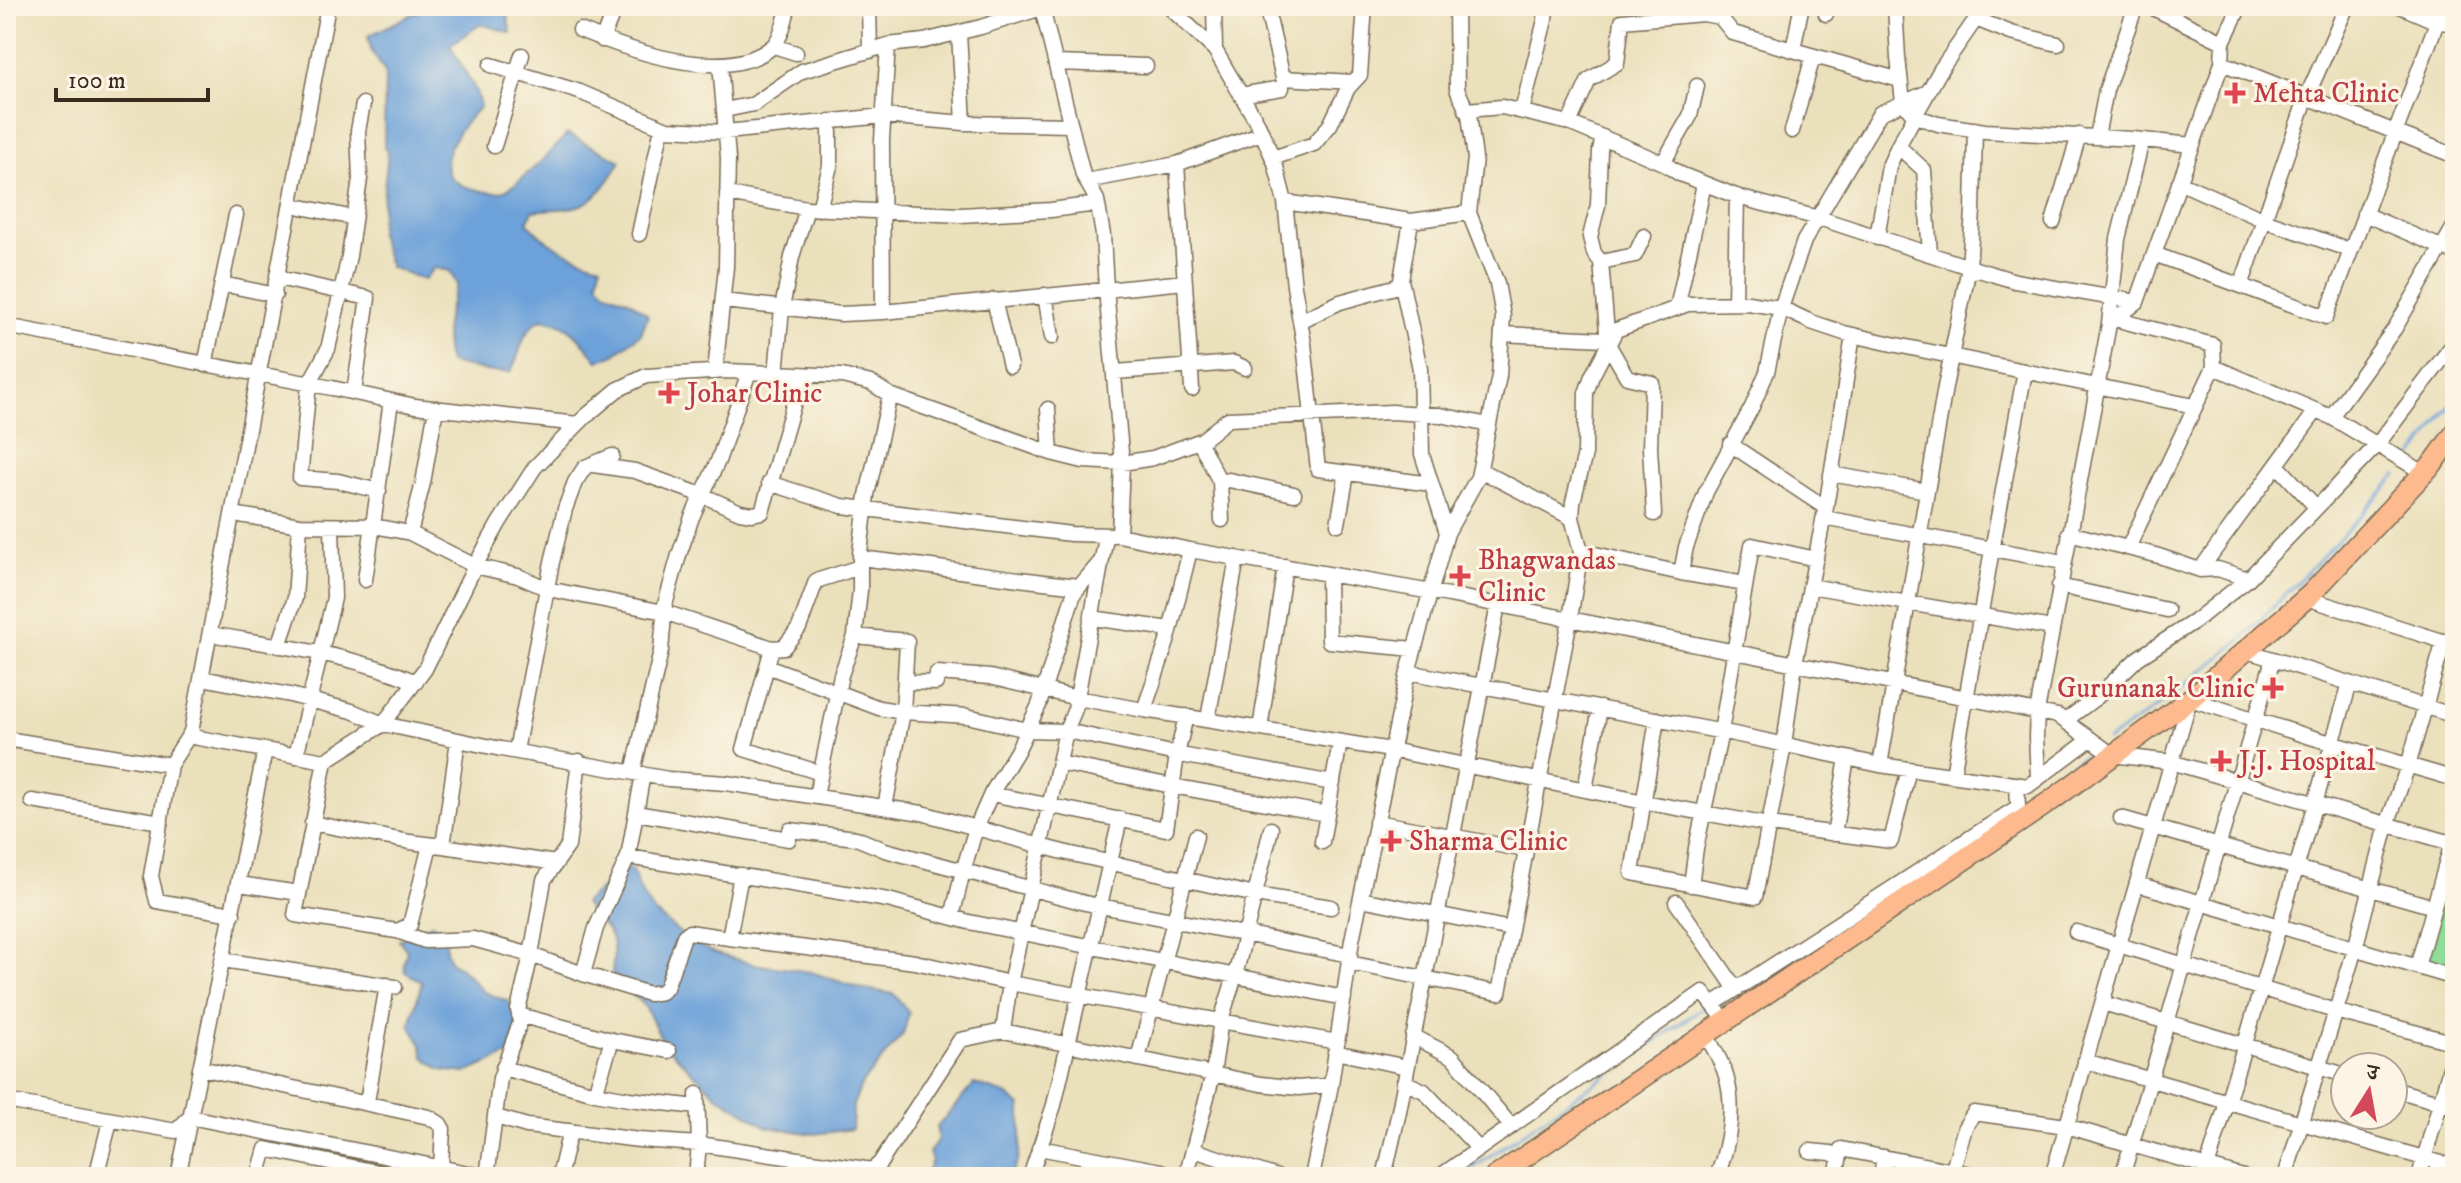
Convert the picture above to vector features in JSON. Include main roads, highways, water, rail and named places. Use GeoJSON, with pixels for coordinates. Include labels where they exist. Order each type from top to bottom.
{"type":"FeatureCollection","features":[{"type":"Feature","properties":{"kind":"highway"},"geometry":{"type":"LineString","coordinates":[[1495,1177],[2052,800],[2190,699],[2306,598],[2424,473],[2455,433]]}},
{"type":"Feature","properties":{"kind":"water"},"geometry":{"type":"Polygon","coordinates":[[[429,6],[505,6],[511,33],[481,24],[450,45],[476,91],[480,107],[452,142],[448,153],[448,173],[455,181],[486,192],[505,191],[530,172],[567,134],[621,161],[598,194],[585,203],[533,211],[527,222],[560,249],[601,265],[598,282],[605,291],[630,301],[648,315],[641,334],[613,355],[598,361],[568,328],[541,319],[528,331],[510,372],[491,372],[449,363],[445,343],[446,323],[457,285],[450,271],[434,268],[424,280],[390,267],[379,233],[388,153],[384,146],[385,72],[371,50],[368,36],[429,6]]]}},
{"type":"Feature","properties":{"kind":"water"},"geometry":{"type":"Polygon","coordinates":[[[617,865],[632,869],[641,892],[654,912],[691,942],[717,954],[753,964],[811,972],[859,988],[894,994],[909,1013],[903,1034],[862,1083],[853,1105],[852,1129],[814,1134],[767,1127],[718,1096],[663,1042],[646,1008],[612,973],[614,953],[611,938],[584,903],[605,885],[617,865]]]}},
{"type":"Feature","properties":{"kind":"water"},"geometry":{"type":"Polygon","coordinates":[[[432,924],[446,935],[446,950],[451,963],[461,968],[484,992],[507,1001],[525,1020],[530,1033],[525,1048],[465,1073],[441,1070],[424,1057],[421,1044],[410,1025],[422,982],[405,972],[407,951],[399,940],[432,924]]]}},
{"type":"Feature","properties":{"kind":"water"},"geometry":{"type":"Polygon","coordinates":[[[974,1084],[1006,1094],[1021,1106],[1021,1143],[1014,1169],[1009,1177],[924,1177],[932,1161],[929,1153],[938,1139],[937,1127],[974,1084]]]}},
{"type":"Feature","properties":{"kind":"waterway"},"geometry":{"type":"LineString","coordinates":[[2413,457],[2455,399]]}},
{"type":"Feature","properties":{"kind":"waterway"},"geometry":{"type":"LineString","coordinates":[[2108,740],[2154,709],[2240,641],[2397,475]]}},
{"type":"Feature","properties":{"kind":"waterway"},"geometry":{"type":"LineString","coordinates":[[2057,773],[2094,749]]}},
{"type":"Feature","properties":{"kind":"waterway"},"geometry":{"type":"LineString","coordinates":[[1460,1177],[1707,1005]]}},
{"type":"Feature","properties":{"kind":"place","name":"Mehta Clinic"},"geometry":{"type":"Point","coordinates":[2235,93]}},
{"type":"Feature","properties":{"kind":"place","name":"Johar Clinic"},"geometry":{"type":"Point","coordinates":[669,393]}},
{"type":"Feature","properties":{"kind":"place","name":"Bhagwandas Clinic"},"geometry":{"type":"Point","coordinates":[1460,576]}},
{"type":"Feature","properties":{"kind":"place","name":"Gurunanak Clinic"},"geometry":{"type":"Point","coordinates":[2273,688]}},
{"type":"Feature","properties":{"kind":"place","name":"J.J. Hospital"},"geometry":{"type":"Point","coordinates":[2221,761]}},
{"type":"Feature","properties":{"kind":"place","name":"Sharma Clinic"},"geometry":{"type":"Point","coordinates":[1391,841]}}]}
